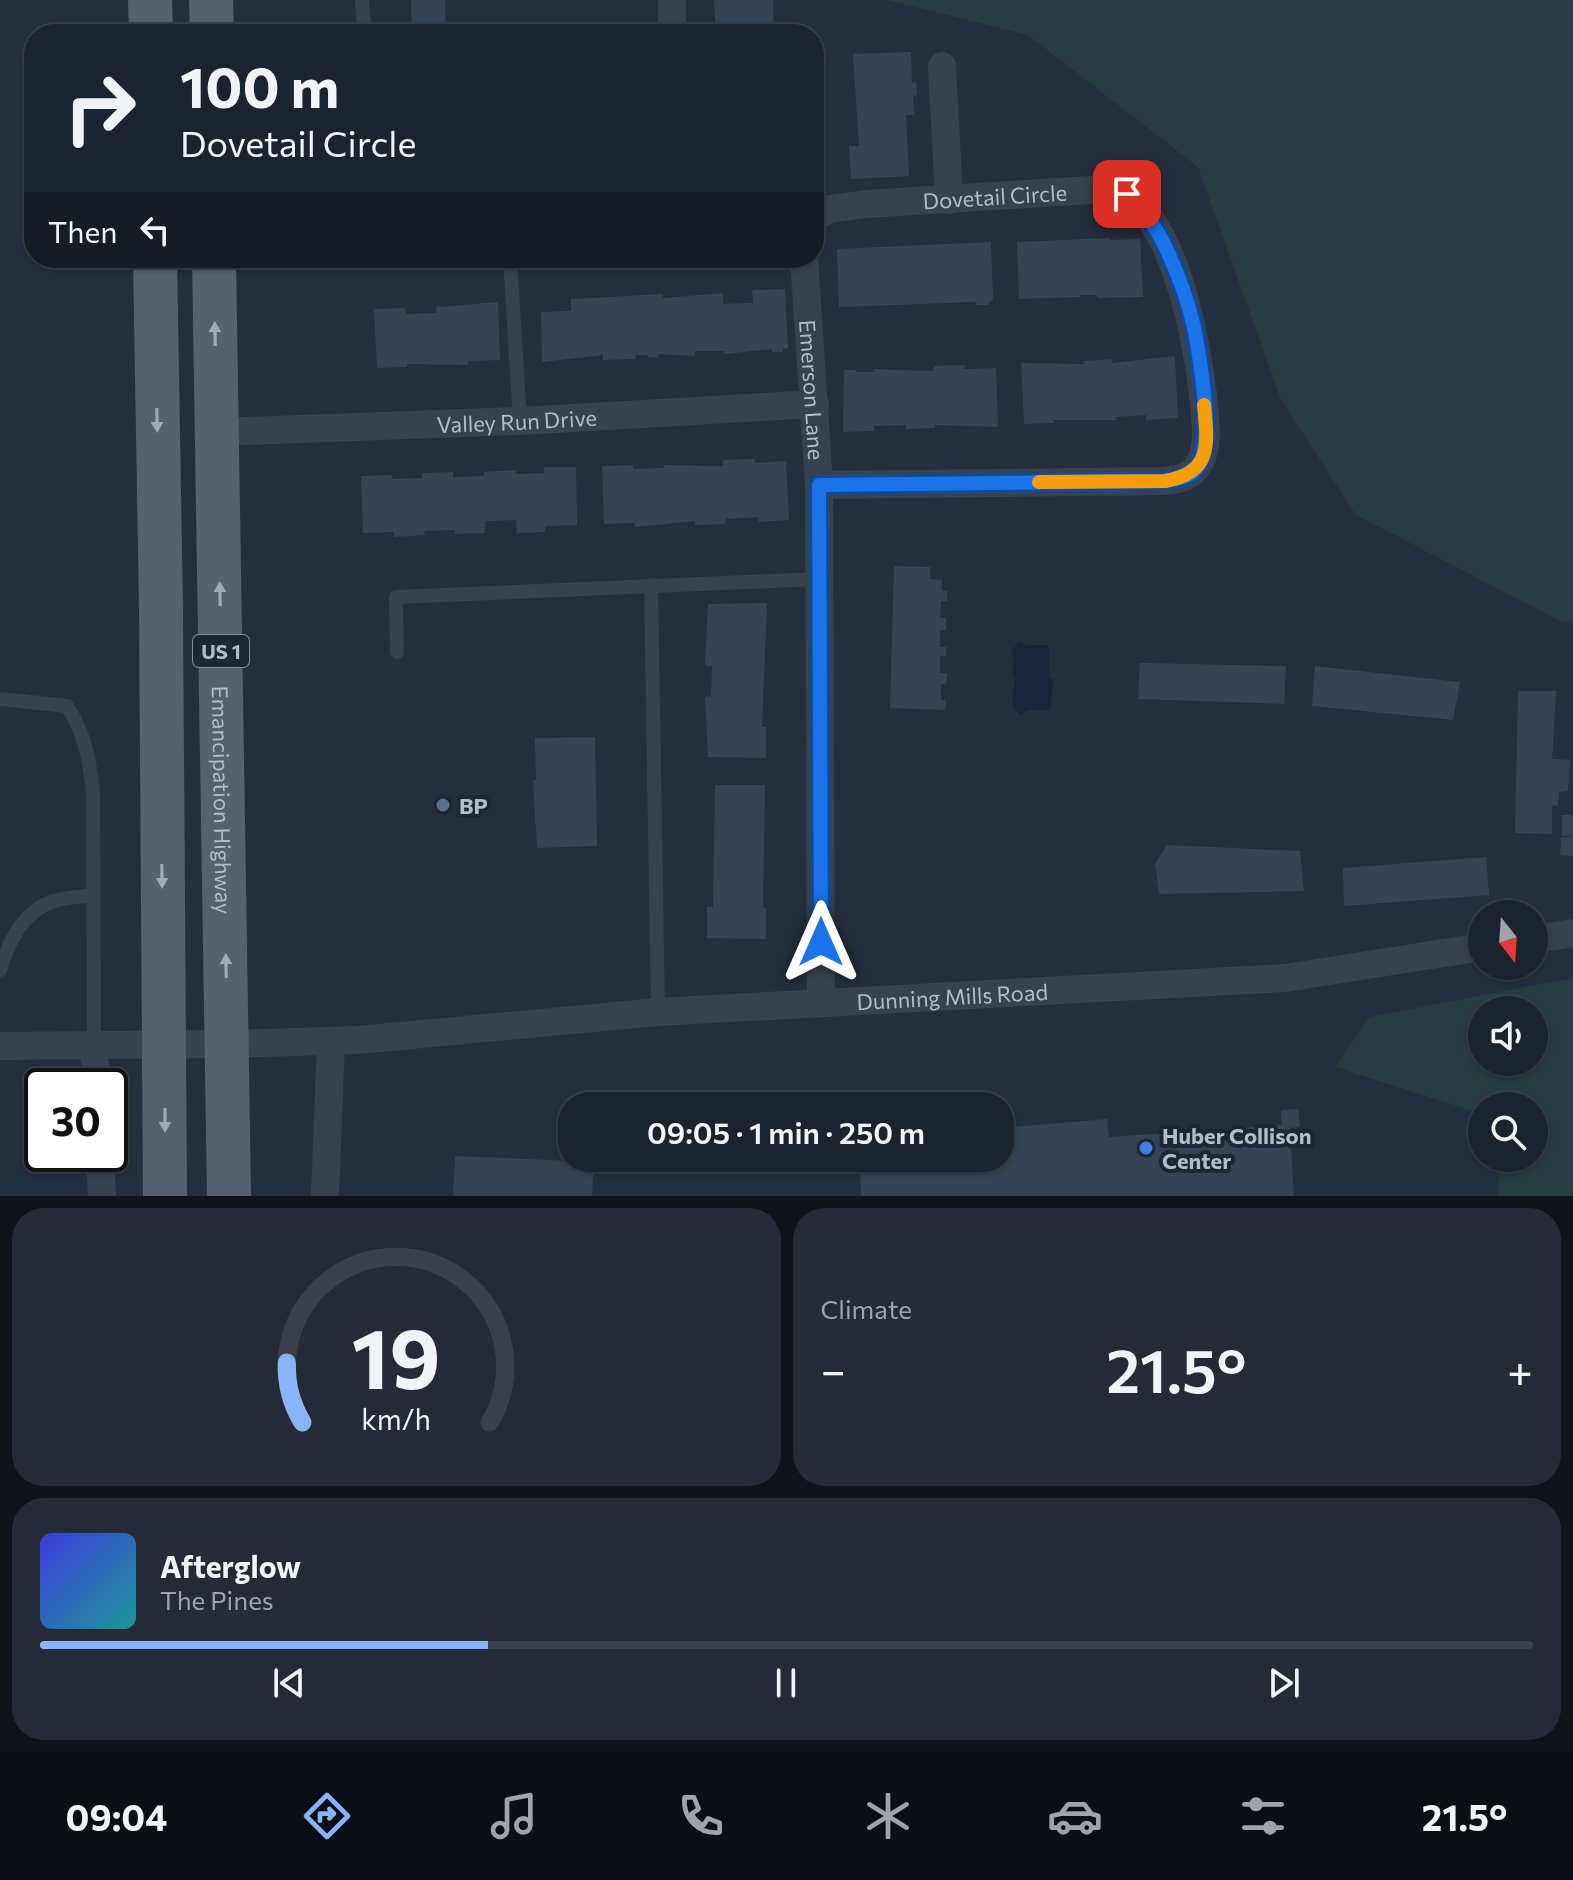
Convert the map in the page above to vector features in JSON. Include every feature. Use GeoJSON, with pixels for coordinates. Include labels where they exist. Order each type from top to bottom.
{"type":"FeatureCollection","features":[{"type":"Feature","properties":{"kind":"main road"},"geometry":{"type":"LineString","coordinates":[[150,0],[151,24]]}},
{"type":"Feature","properties":{"kind":"main road"},"geometry":{"type":"LineString","coordinates":[[211,0],[212,24]]}},
{"type":"Feature","properties":{"kind":"main road","name":"US 1"},"geometry":{"type":"LineString","coordinates":[[155,268],[165,1196]]}},
{"type":"Feature","properties":{"kind":"main road","name":"Emancipation Highway"},"geometry":{"type":"LineString","coordinates":[[214,268],[229,1196]]}},
{"type":"Feature","properties":{"kind":"street"},"geometry":{"type":"LineString","coordinates":[[672,0],[672,24]]}},
{"type":"Feature","properties":{"kind":"street"},"geometry":{"type":"LineString","coordinates":[[942,66],[949,200]]}},
{"type":"Feature","properties":{"kind":"street","name":"Dovetail Circle"},"geometry":{"type":"LineString","coordinates":[[819,485],[1165,481],[1183,478],[1196,470],[1204,453],[1205,414],[1191,318],[1164,244],[1141,208],[1127,194],[1106,189],[847,206],[824,212]]}},
{"type":"Feature","properties":{"kind":"street","name":"Emerson Lane"},"geometry":{"type":"LineString","coordinates":[[805,268],[819,485],[821,1002]]}},
{"type":"Feature","properties":{"kind":"street","name":"Valley Run Drive"},"geometry":{"type":"LineString","coordinates":[[217,432],[520,421],[815,404]]}},
{"type":"Feature","properties":{"kind":"street"},"geometry":{"type":"LineString","coordinates":[[1548,937],[1573,933]]}},
{"type":"Feature","properties":{"kind":"street","name":"Dunning Mills Road"},"geometry":{"type":"LineString","coordinates":[[0,1046],[331,1041],[658,1012],[1285,978],[1468,949]]}},
{"type":"Feature","properties":{"kind":"street"},"geometry":{"type":"LineString","coordinates":[[325,1196],[331,1041]]}},
{"type":"Feature","properties":{"kind":"street"},"geometry":{"type":"LineString","coordinates":[[94,1044],[95,1068]]}},
{"type":"Feature","properties":{"kind":"street"},"geometry":{"type":"LineString","coordinates":[[101,1172],[102,1196]]}},
{"type":"Feature","properties":{"kind":"lane"},"geometry":{"type":"LineString","coordinates":[[362,0],[364,24]]}},
{"type":"Feature","properties":{"kind":"lane"},"geometry":{"type":"LineString","coordinates":[[511,268],[520,421]]}},
{"type":"Feature","properties":{"kind":"lane"},"geometry":{"type":"LineString","coordinates":[[397,652],[396,597],[818,579]]}},
{"type":"Feature","properties":{"kind":"lane"},"geometry":{"type":"LineString","coordinates":[[651,585],[658,1012]]}},
{"type":"Feature","properties":{"kind":"lane"},"geometry":{"type":"LineString","coordinates":[[0,699],[67,706],[80,727],[89,758],[93,794],[94,1044]]}},
{"type":"Feature","properties":{"kind":"lane"},"geometry":{"type":"LineString","coordinates":[[0,970],[7,947],[26,917],[53,901],[93,895]]}},
{"type":"Feature","properties":{"kind":"green space"},"geometry":{"type":"Polygon","coordinates":[[[886,0],[1573,0],[1573,621],[1562,622],[1356,515],[1281,400],[1198,167],[1028,35],[886,0]]]}},
{"type":"Feature","properties":{"kind":"green space"},"geometry":{"type":"Polygon","coordinates":[[[1573,978],[1573,1196],[1499,1196],[1499,1172],[1548,1172],[1548,1092],[1468,1092],[1468,1110],[1335,1067],[1369,1017],[1468,998],[1468,1076],[1548,1076],[1548,996],[1479,996],[1573,978]]]}},
{"type":"Feature","properties":{"kind":"water"},"geometry":{"type":"Polygon","coordinates":[[[1019,642],[1049,645],[1049,678],[1053,679],[1050,710],[1027,710],[1021,715],[1012,706],[1015,677],[1012,676],[1014,659],[1011,651],[1019,642]]]}},
{"type":"Feature","properties":{"kind":"building"},"geometry":{"type":"Polygon","coordinates":[[[411,0],[445,0],[446,24],[412,24],[411,0]]]}},
{"type":"Feature","properties":{"kind":"building"},"geometry":{"type":"Polygon","coordinates":[[[714,0],[773,0],[774,24],[715,24],[714,0]]]}},
{"type":"Feature","properties":{"kind":"building"},"geometry":{"type":"Polygon","coordinates":[[[911,52],[912,83],[916,82],[917,95],[913,96],[914,115],[906,115],[909,176],[851,179],[849,146],[859,146],[853,54],[911,52]]]}},
{"type":"Feature","properties":{"kind":"building"},"geometry":{"type":"Polygon","coordinates":[[[1140,239],[1143,297],[1097,298],[1097,295],[1081,295],[1019,299],[1017,242],[1140,239]]]}},
{"type":"Feature","properties":{"kind":"building"},"geometry":{"type":"Polygon","coordinates":[[[991,242],[993,301],[989,301],[989,305],[976,305],[976,302],[839,307],[837,249],[991,242]]]}},
{"type":"Feature","properties":{"kind":"building"},"geometry":{"type":"Polygon","coordinates":[[[785,289],[788,348],[783,352],[772,352],[772,349],[724,354],[724,351],[695,351],[695,356],[658,354],[658,357],[649,358],[647,355],[635,355],[636,359],[603,360],[603,355],[542,362],[541,312],[571,311],[571,299],[663,294],[663,298],[723,293],[723,304],[753,303],[752,290],[785,289]]]}},
{"type":"Feature","properties":{"kind":"building"},"geometry":{"type":"Polygon","coordinates":[[[498,302],[500,360],[468,361],[468,365],[407,364],[407,367],[377,368],[374,309],[405,308],[406,314],[436,313],[437,307],[498,302]]]}},
{"type":"Feature","properties":{"kind":"building"},"geometry":{"type":"Polygon","coordinates":[[[1175,356],[1178,418],[1146,420],[1146,415],[1115,417],[1116,420],[1054,420],[1054,423],[1024,424],[1021,363],[1084,364],[1083,361],[1113,359],[1112,363],[1175,356]]]}},
{"type":"Feature","properties":{"kind":"building"},"geometry":{"type":"Polygon","coordinates":[[[965,365],[964,369],[996,368],[998,427],[935,425],[935,428],[905,429],[906,425],[874,426],[874,431],[843,432],[844,370],[933,371],[934,366],[965,365]]]}},
{"type":"Feature","properties":{"kind":"building"},"geometry":{"type":"Polygon","coordinates":[[[755,459],[755,463],[786,461],[789,520],[759,522],[758,517],[726,519],[725,524],[695,525],[695,521],[635,527],[635,523],[604,524],[602,466],[633,465],[633,469],[664,468],[664,465],[723,466],[723,460],[755,459]]]}},
{"type":"Feature","properties":{"kind":"building"},"geometry":{"type":"Polygon","coordinates":[[[544,467],[576,467],[577,525],[545,526],[545,532],[517,533],[516,520],[486,521],[484,533],[424,531],[425,535],[394,537],[394,532],[363,533],[361,476],[422,478],[422,473],[453,472],[453,477],[484,476],[484,472],[515,470],[516,474],[544,473],[544,467]]]}},
{"type":"Feature","properties":{"kind":"building"},"geometry":{"type":"Polygon","coordinates":[[[894,566],[930,567],[930,579],[942,580],[942,591],[947,591],[947,601],[941,601],[940,618],[946,618],[946,630],[940,630],[940,647],[946,647],[946,656],[940,656],[940,673],[947,673],[946,684],[941,684],[941,700],[946,701],[945,710],[890,708],[894,566]]]}},
{"type":"Feature","properties":{"kind":"building"},"geometry":{"type":"Polygon","coordinates":[[[767,603],[762,727],[766,727],[766,758],[708,757],[705,697],[711,696],[712,666],[705,666],[708,604],[767,603]]]}},
{"type":"Feature","properties":{"kind":"building"},"geometry":{"type":"Polygon","coordinates":[[[1140,663],[1286,666],[1284,704],[1138,699],[1140,663]]]}},
{"type":"Feature","properties":{"kind":"building"},"geometry":{"type":"Polygon","coordinates":[[[1315,666],[1460,682],[1453,720],[1312,706],[1315,666]]]}},
{"type":"Feature","properties":{"kind":"building"},"geometry":{"type":"Polygon","coordinates":[[[1518,691],[1556,691],[1552,759],[1570,760],[1568,791],[1559,792],[1558,806],[1552,805],[1552,834],[1515,833],[1518,691]]]}},
{"type":"Feature","properties":{"kind":"building"},"geometry":{"type":"Polygon","coordinates":[[[595,737],[597,846],[537,848],[533,780],[536,780],[535,738],[595,737]]]}},
{"type":"Feature","properties":{"kind":"building"},"geometry":{"type":"Polygon","coordinates":[[[715,785],[765,785],[763,908],[766,908],[766,939],[707,938],[707,907],[713,907],[715,785]]]}},
{"type":"Feature","properties":{"kind":"building"},"geometry":{"type":"Polygon","coordinates":[[[1562,815],[1573,815],[1573,836],[1562,836],[1562,815]]]}},
{"type":"Feature","properties":{"kind":"building"},"geometry":{"type":"Polygon","coordinates":[[[1561,837],[1573,837],[1573,856],[1560,855],[1561,837]]]}},
{"type":"Feature","properties":{"kind":"building"},"geometry":{"type":"Polygon","coordinates":[[[1167,845],[1300,851],[1304,891],[1159,894],[1155,864],[1167,845]]]}},
{"type":"Feature","properties":{"kind":"building"},"geometry":{"type":"Polygon","coordinates":[[[1486,857],[1489,895],[1344,906],[1343,868],[1486,857]]]}},
{"type":"Feature","properties":{"kind":"building","name":"Huber Collison Center"},"geometry":{"type":"Polygon","coordinates":[[[1298,1109],[1300,1127],[1290,1128],[1294,1196],[861,1196],[860,1172],[1014,1172],[1014,1127],[1107,1119],[1109,1137],[1282,1125],[1281,1110],[1298,1109]]]}},
{"type":"Feature","properties":{"kind":"building"},"geometry":{"type":"Polygon","coordinates":[[[455,1156],[558,1160],[558,1172],[593,1172],[592,1196],[453,1196],[455,1156]]]}},
{"type":"Feature","properties":{"kind":"slow traffic"},"geometry":{"type":"LineString","coordinates":[[1039,482],[1165,481],[1183,478],[1196,470],[1204,453],[1204,405]]}},
{"type":"Feature","properties":{"kind":"place","name":"BP"},"geometry":{"type":"Point","coordinates":[443,805]}},
{"type":"Feature","properties":{"kind":"place","name":"Huber Collison Center"},"geometry":{"type":"Point","coordinates":[1146,1148]}},
{"type":"Feature","properties":{"kind":"route"},"geometry":{"type":"LineString","coordinates":[[821,942],[819,485],[1165,481],[1183,478],[1196,470],[1204,453],[1206,426],[1194,331],[1164,244],[1141,208],[1127,194]]}}]}
